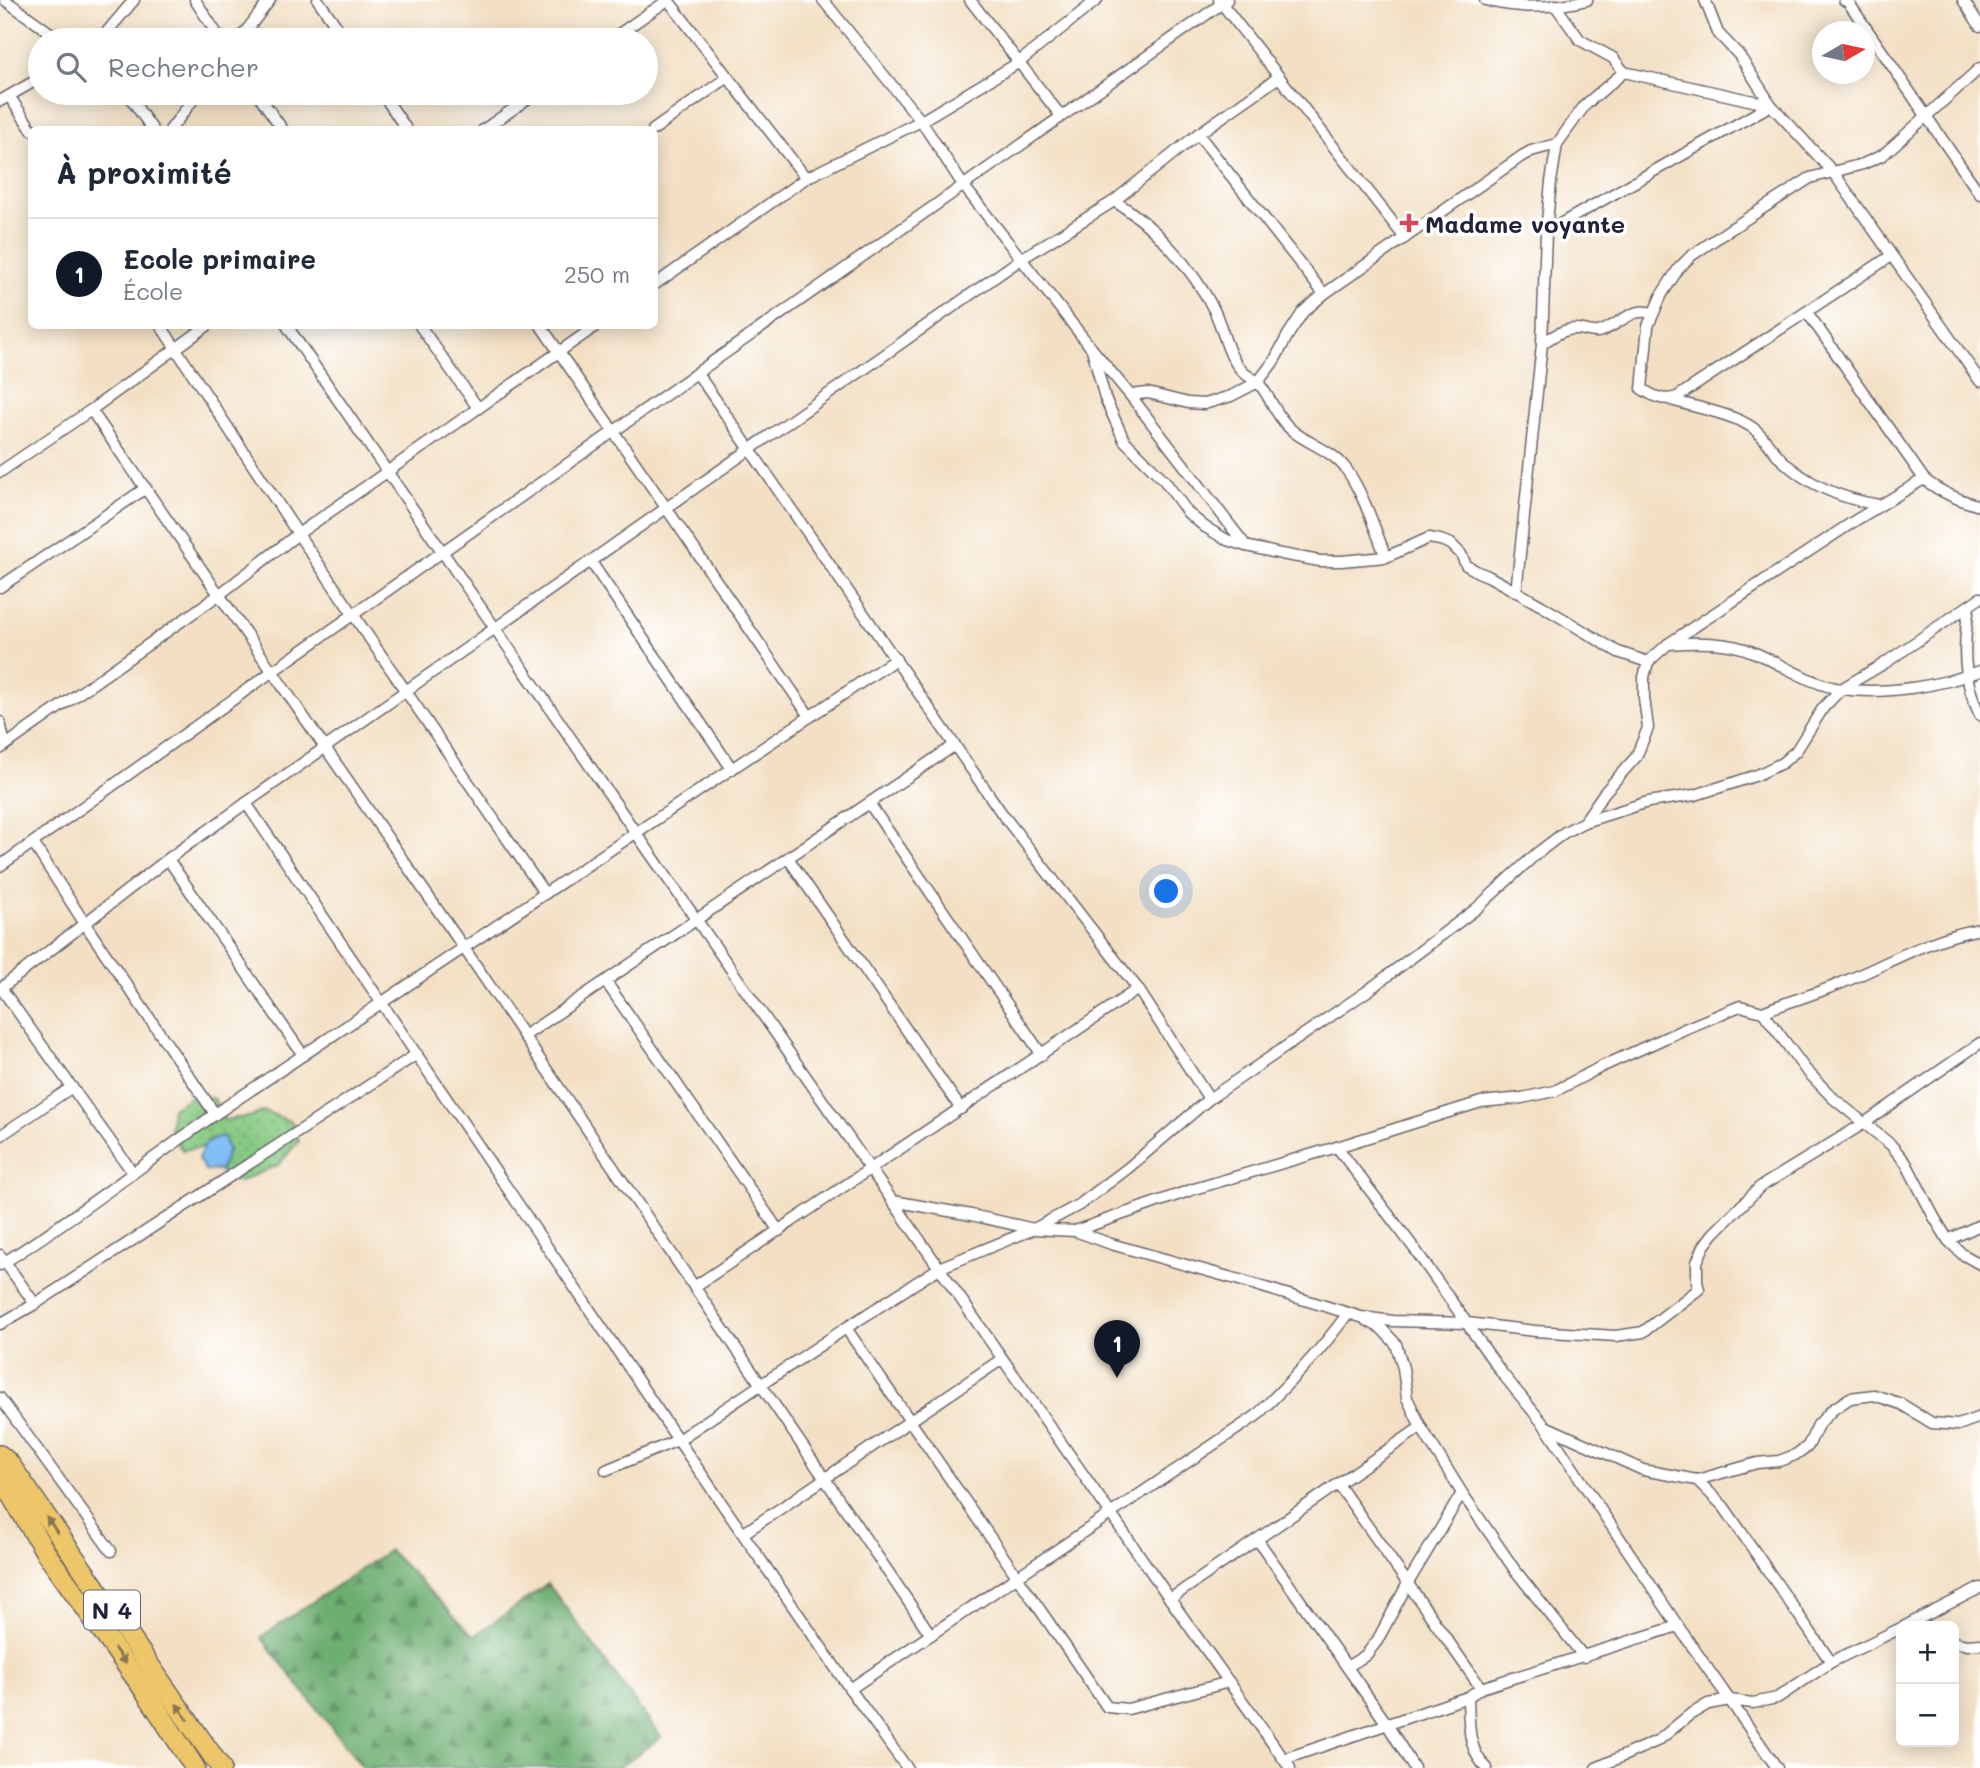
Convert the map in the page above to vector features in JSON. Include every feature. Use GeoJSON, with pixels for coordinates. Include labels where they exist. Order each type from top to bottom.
{"type":"FeatureCollection","features":[{"type":"Feature","properties":{"kind":"highway","name":"N 4"},"geometry":{"type":"LineString","coordinates":[[0,1455],[9,1463],[221,1768]]}},
{"type":"Feature","properties":{"kind":"highway","name":"N 4"},"geometry":{"type":"LineString","coordinates":[[0,1477],[46,1553],[147,1694],[192,1766]]}},
{"type":"Feature","properties":{"kind":"street"},"geometry":{"type":"LineString","coordinates":[[5,0],[44,28]]}},
{"type":"Feature","properties":{"kind":"street"},"geometry":{"type":"LineString","coordinates":[[110,28],[134,0]]}},
{"type":"Feature","properties":{"kind":"street"},"geometry":{"type":"LineString","coordinates":[[195,0],[213,28]]}},
{"type":"Feature","properties":{"kind":"street"},"geometry":{"type":"LineString","coordinates":[[249,28],[271,0]]}},
{"type":"Feature","properties":{"kind":"street"},"geometry":{"type":"LineString","coordinates":[[318,0],[338,28]]}},
{"type":"Feature","properties":{"kind":"street"},"geometry":{"type":"LineString","coordinates":[[627,28],[668,0],[806,178]]}},
{"type":"Feature","properties":{"kind":"street"},"geometry":{"type":"LineString","coordinates":[[823,0],[921,121],[963,185],[1246,546]]}},
{"type":"Feature","properties":{"kind":"street"},"geometry":{"type":"LineString","coordinates":[[970,0],[1061,116]]}},
{"type":"Feature","properties":{"kind":"street"},"geometry":{"type":"LineString","coordinates":[[658,282],[806,178],[921,121],[1018,63],[1097,0]]}},
{"type":"Feature","properties":{"kind":"street"},"geometry":{"type":"LineString","coordinates":[[1485,0],[1512,5],[1555,5],[1587,0]]}},
{"type":"Feature","properties":{"kind":"street"},"geometry":{"type":"LineString","coordinates":[[1704,0],[1718,33],[1739,55],[1771,105],[1833,172],[1980,381]]}},
{"type":"Feature","properties":{"kind":"street"},"geometry":{"type":"LineString","coordinates":[[1844,0],[1848,2],[1980,194]]}},
{"type":"Feature","properties":{"kind":"street"},"geometry":{"type":"LineString","coordinates":[[1963,0],[1980,26]]}},
{"type":"Feature","properties":{"kind":"street"},"geometry":{"type":"LineString","coordinates":[[0,866],[272,671],[1223,1],[1405,238]]}},
{"type":"Feature","properties":{"kind":"street"},"geometry":{"type":"LineString","coordinates":[[1555,5],[1580,40],[1613,58],[1624,72],[1771,105]]}},
{"type":"Feature","properties":{"kind":"street"},"geometry":{"type":"LineString","coordinates":[[1879,505],[1849,500],[1801,476],[1746,424],[1720,414],[1656,397],[1642,389],[1646,338],[1653,314],[1668,284],[1691,256],[1810,178],[1863,164],[1883,155],[1980,68]]}},
{"type":"Feature","properties":{"kind":"street"},"geometry":{"type":"LineString","coordinates":[[1516,592],[1542,344],[1546,233],[1557,144],[1585,105],[1624,72]]}},
{"type":"Feature","properties":{"kind":"street"},"geometry":{"type":"LineString","coordinates":[[658,126],[728,77]]}},
{"type":"Feature","properties":{"kind":"street"},"geometry":{"type":"LineString","coordinates":[[133,1173],[0,988],[168,859],[246,803],[1021,259],[1114,201],[1198,134],[1279,77]]}},
{"type":"Feature","properties":{"kind":"street"},"geometry":{"type":"LineString","coordinates":[[28,85],[4,99],[28,126]]}},
{"type":"Feature","properties":{"kind":"street"},"geometry":{"type":"LineString","coordinates":[[135,105],[150,126]]}},
{"type":"Feature","properties":{"kind":"street"},"geometry":{"type":"LineString","coordinates":[[173,126],[189,105]]}},
{"type":"Feature","properties":{"kind":"street"},"geometry":{"type":"LineString","coordinates":[[265,105],[280,126]]}},
{"type":"Feature","properties":{"kind":"street"},"geometry":{"type":"LineString","coordinates":[[390,105],[404,126]]}},
{"type":"Feature","properties":{"kind":"street"},"geometry":{"type":"LineString","coordinates":[[489,126],[519,105]]}},
{"type":"Feature","properties":{"kind":"street"},"geometry":{"type":"LineString","coordinates":[[1546,233],[1771,105]]}},
{"type":"Feature","properties":{"kind":"street"},"geometry":{"type":"LineString","coordinates":[[1198,134],[1324,294]]}},
{"type":"Feature","properties":{"kind":"street"},"geometry":{"type":"LineString","coordinates":[[1130,395],[1148,393],[1188,403],[1204,404],[1231,396],[1258,382],[1274,361],[1303,312],[1324,294],[1522,156],[1557,144]]}},
{"type":"Feature","properties":{"kind":"street"},"geometry":{"type":"LineString","coordinates":[[1114,201],[1133,212],[1156,233],[1191,273],[1214,310],[1233,358],[1244,373],[1258,382],[1286,425],[1330,454],[1347,470],[1386,557]]}},
{"type":"Feature","properties":{"kind":"street"},"geometry":{"type":"LineString","coordinates":[[1671,400],[1891,256]]}},
{"type":"Feature","properties":{"kind":"street"},"geometry":{"type":"LineString","coordinates":[[1542,344],[1551,337],[1577,329],[1597,332],[1607,329],[1640,311],[1653,314]]}},
{"type":"Feature","properties":{"kind":"street"},"geometry":{"type":"LineString","coordinates":[[1807,312],[1924,479],[1953,498],[1980,506]]}},
{"type":"Feature","properties":{"kind":"street"},"geometry":{"type":"LineString","coordinates":[[163,329],[298,534],[545,894]]}},
{"type":"Feature","properties":{"kind":"street"},"geometry":{"type":"LineString","coordinates":[[0,472],[203,329]]}},
{"type":"Feature","properties":{"kind":"street"},"geometry":{"type":"LineString","coordinates":[[289,329],[636,833],[1287,1764],[1387,1724],[1468,1697],[1481,1688],[1678,1626]]}},
{"type":"Feature","properties":{"kind":"street"},"geometry":{"type":"LineString","coordinates":[[423,329],[478,408]]}},
{"type":"Feature","properties":{"kind":"street"},"geometry":{"type":"LineString","coordinates":[[543,329],[810,717]]}},
{"type":"Feature","properties":{"kind":"street"},"geometry":{"type":"LineString","coordinates":[[0,722],[3,747],[220,594],[298,534],[592,329]]}},
{"type":"Feature","properties":{"kind":"street"},"geometry":{"type":"LineString","coordinates":[[1092,349],[1105,398],[1124,440],[1153,468],[1188,513],[1227,540],[1320,561],[1386,557],[1429,538],[1440,540],[1451,544],[1461,554],[1466,565],[1618,652],[1648,662]]}},
{"type":"Feature","properties":{"kind":"street"},"geometry":{"type":"LineString","coordinates":[[697,373],[1003,815],[1138,989],[1209,1099]]}},
{"type":"Feature","properties":{"kind":"street"},"geometry":{"type":"LineString","coordinates":[[91,410],[464,948],[930,1635]]}},
{"type":"Feature","properties":{"kind":"street"},"geometry":{"type":"LineString","coordinates":[[1584,822],[1604,793],[1636,757],[1648,728],[1644,677],[1648,662],[1668,644],[1879,505],[1924,479]]}},
{"type":"Feature","properties":{"kind":"street"},"geometry":{"type":"LineString","coordinates":[[0,587],[146,488]]}},
{"type":"Feature","properties":{"kind":"street"},"geometry":{"type":"LineString","coordinates":[[591,562],[732,769]]}},
{"type":"Feature","properties":{"kind":"street"},"geometry":{"type":"LineString","coordinates":[[606,1470],[678,1440],[939,1268],[1034,1229],[1079,1205],[1101,1190],[1209,1099],[1366,992],[1476,909],[1536,854],[1566,832],[1584,822],[1648,802],[1695,795],[1730,784],[1782,763],[1797,751],[1823,708],[1841,689],[1885,663],[1980,597]]}},
{"type":"Feature","properties":{"kind":"street"},"geometry":{"type":"LineString","coordinates":[[1969,606],[1964,648],[1966,677],[1980,715]]}},
{"type":"Feature","properties":{"kind":"street"},"geometry":{"type":"LineString","coordinates":[[1668,644],[1714,643],[1734,646],[1752,651],[1812,680],[1841,689],[1889,690],[1927,686],[1980,671]]}},
{"type":"Feature","properties":{"kind":"street"},"geometry":{"type":"LineString","coordinates":[[35,1304],[2,1260],[381,1002],[896,660]]}},
{"type":"Feature","properties":{"kind":"street"},"geometry":{"type":"LineString","coordinates":[[524,1036],[955,745]]}},
{"type":"Feature","properties":{"kind":"street"},"geometry":{"type":"LineString","coordinates":[[246,803],[678,1440],[907,1768]]}},
{"type":"Feature","properties":{"kind":"street"},"geometry":{"type":"LineString","coordinates":[[869,803],[1042,1055]]}},
{"type":"Feature","properties":{"kind":"street"},"geometry":{"type":"LineString","coordinates":[[33,843],[215,1114]]}},
{"type":"Feature","properties":{"kind":"street"},"geometry":{"type":"LineString","coordinates":[[788,858],[961,1109]]}},
{"type":"Feature","properties":{"kind":"street"},"geometry":{"type":"LineString","coordinates":[[168,859],[303,1055]]}},
{"type":"Feature","properties":{"kind":"street"},"geometry":{"type":"LineString","coordinates":[[1075,1231],[1194,1189],[1338,1147],[1444,1112],[1481,1102],[1555,1091],[1601,1067],[1740,1006],[1763,1012],[1833,987],[1920,946],[1949,936],[1979,931]]}},
{"type":"Feature","properties":{"kind":"street"},"geometry":{"type":"LineString","coordinates":[[606,982],[779,1231]]}},
{"type":"Feature","properties":{"kind":"street"},"geometry":{"type":"LineString","coordinates":[[694,1287],[1138,989]]}},
{"type":"Feature","properties":{"kind":"street"},"geometry":{"type":"LineString","coordinates":[[1763,1012],[1805,1069],[1833,1098],[1891,1145],[1906,1163],[1948,1240],[1962,1254],[1980,1264]]}},
{"type":"Feature","properties":{"kind":"street"},"geometry":{"type":"LineString","coordinates":[[893,1201],[1034,1229],[1075,1231],[1361,1317],[1616,1336],[1643,1332],[1699,1289],[1697,1262],[1703,1246],[1760,1187],[1863,1124],[1980,1043]]}},
{"type":"Feature","properties":{"kind":"street"},"geometry":{"type":"LineString","coordinates":[[0,1324],[35,1304],[417,1054]]}},
{"type":"Feature","properties":{"kind":"street"},"geometry":{"type":"LineString","coordinates":[[0,1136],[72,1087]]}},
{"type":"Feature","properties":{"kind":"street"},"geometry":{"type":"LineString","coordinates":[[1338,1147],[1414,1248],[1501,1372],[1545,1426],[1678,1626],[1777,1768]]}},
{"type":"Feature","properties":{"kind":"street"},"geometry":{"type":"LineString","coordinates":[[1948,1240],[1980,1225]]}},
{"type":"Feature","properties":{"kind":"street"},"geometry":{"type":"LineString","coordinates":[[850,1689],[1256,1416],[1305,1367],[1348,1313]]}},
{"type":"Feature","properties":{"kind":"street"},"geometry":{"type":"LineString","coordinates":[[1361,1317],[1381,1328],[1396,1344],[1407,1398],[1421,1427],[1515,1570],[1584,1657]]}},
{"type":"Feature","properties":{"kind":"street"},"geometry":{"type":"LineString","coordinates":[[846,1328],[1107,1707],[1128,1709],[1229,1682]]}},
{"type":"Feature","properties":{"kind":"street"},"geometry":{"type":"LineString","coordinates":[[744,1532],[1002,1359]]}},
{"type":"Feature","properties":{"kind":"street"},"geometry":{"type":"LineString","coordinates":[[1545,1426],[1643,1470],[1697,1480],[1795,1455],[1808,1446],[1818,1425],[1832,1410],[1850,1398],[1874,1395],[1901,1404],[1932,1423],[1958,1425],[1980,1417]]}},
{"type":"Feature","properties":{"kind":"street"},"geometry":{"type":"LineString","coordinates":[[0,1398],[111,1551]]}},
{"type":"Feature","properties":{"kind":"street"},"geometry":{"type":"LineString","coordinates":[[1170,1600],[1421,1427]]}},
{"type":"Feature","properties":{"kind":"street"},"geometry":{"type":"LineString","coordinates":[[1697,1480],[1724,1507],[1831,1662]]}},
{"type":"Feature","properties":{"kind":"street"},"geometry":{"type":"LineString","coordinates":[[1338,1484],[1481,1688]]}},
{"type":"Feature","properties":{"kind":"street"},"geometry":{"type":"LineString","coordinates":[[1347,1667],[1366,1655],[1377,1641],[1462,1493]]}},
{"type":"Feature","properties":{"kind":"street"},"geometry":{"type":"LineString","coordinates":[[1257,1539],[1387,1724],[1414,1768]]}},
{"type":"Feature","properties":{"kind":"street"},"geometry":{"type":"LineString","coordinates":[[1929,1621],[1980,1588]]}},
{"type":"Feature","properties":{"kind":"street"},"geometry":{"type":"LineString","coordinates":[[1596,1768],[1660,1740],[1688,1716],[1708,1704],[1730,1700],[1753,1703],[1777,1698],[1831,1662],[1896,1630]]}},
{"type":"Feature","properties":{"kind":"street"},"geometry":{"type":"LineString","coordinates":[[1959,1643],[1980,1644]]}},
{"type":"Feature","properties":{"kind":"street"},"geometry":{"type":"LineString","coordinates":[[1468,1697],[1471,1744],[1487,1768]]}},
{"type":"Feature","properties":{"kind":"green space"},"geometry":{"type":"Polygon","coordinates":[[[190,1097],[214,1098],[224,1120],[253,1116],[264,1111],[292,1122],[299,1141],[278,1165],[239,1182],[220,1171],[228,1151],[223,1136],[209,1140],[203,1147],[182,1150],[170,1131],[172,1108],[190,1097]]]}},
{"type":"Feature","properties":{"kind":"green space"},"geometry":{"type":"Polygon","coordinates":[[[389,1550],[474,1636],[548,1584],[661,1737],[618,1768],[363,1768],[261,1637],[389,1550]]]}},
{"type":"Feature","properties":{"kind":"water"},"geometry":{"type":"Polygon","coordinates":[[[223,1136],[228,1151],[220,1171],[205,1170],[198,1159],[202,1149],[210,1141],[223,1136]]]}},
{"type":"Feature","properties":{"kind":"place","name":"Madame voyante"},"geometry":{"type":"Point","coordinates":[1409,223]}},
{"type":"Feature","properties":{"kind":"place","name":"Ecole primaire"},"geometry":{"type":"Point","coordinates":[1117,1378]}}]}
